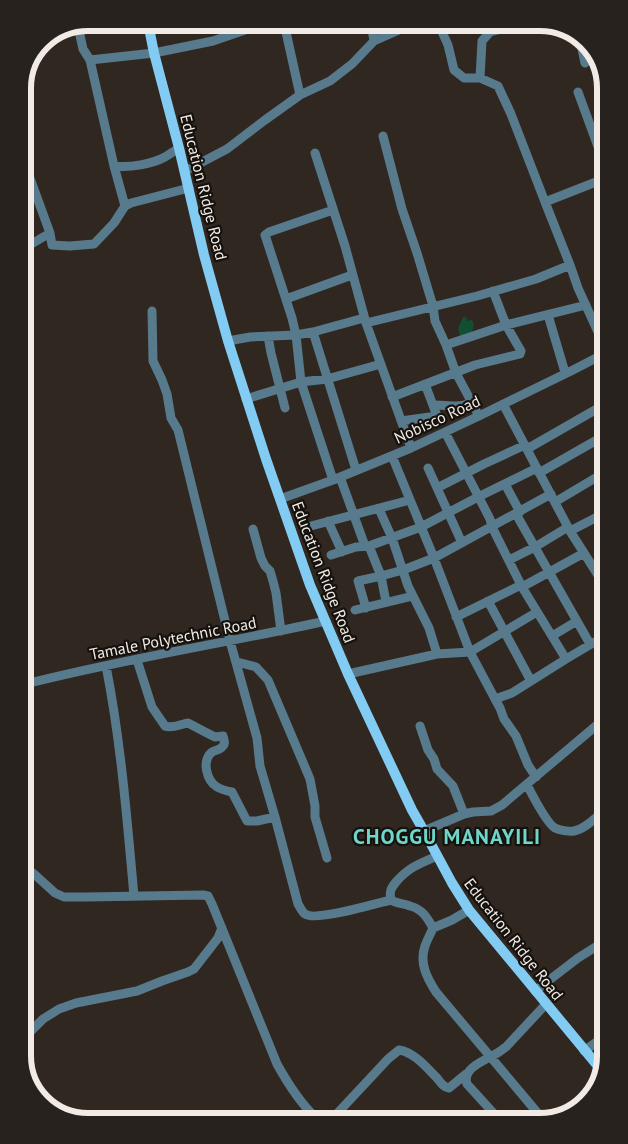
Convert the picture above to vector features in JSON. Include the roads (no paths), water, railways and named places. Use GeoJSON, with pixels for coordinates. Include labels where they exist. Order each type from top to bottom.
{"type":"FeatureCollection","features":[{"type":"Feature","properties":{"kind":"main road","name":"Education Ridge Road"},"geometry":{"type":"LineString","coordinates":[[150,31],[204,255],[246,400],[310,585],[348,674],[412,810],[469,910],[596,1064]]}},
{"type":"Feature","properties":{"kind":"street"},"geometry":{"type":"LineString","coordinates":[[90,60],[154,53],[214,41],[242,31]]}},
{"type":"Feature","properties":{"kind":"street"},"geometry":{"type":"LineString","coordinates":[[286,31],[300,95]]}},
{"type":"Feature","properties":{"kind":"street"},"geometry":{"type":"LineString","coordinates":[[372,31],[374,41]]}},
{"type":"Feature","properties":{"kind":"street"},"geometry":{"type":"LineString","coordinates":[[185,171],[227,149],[300,95],[330,81],[352,64],[374,41],[397,31]]}},
{"type":"Feature","properties":{"kind":"street"},"geometry":{"type":"LineString","coordinates":[[442,31],[448,45],[454,70],[464,78],[480,78],[498,86],[511,114],[578,288],[597,330]]}},
{"type":"Feature","properties":{"kind":"street"},"geometry":{"type":"LineString","coordinates":[[480,78],[482,41],[490,32],[494,31]]}},
{"type":"Feature","properties":{"kind":"street"},"geometry":{"type":"LineString","coordinates":[[80,32],[84,49],[90,60],[125,206]]}},
{"type":"Feature","properties":{"kind":"street"},"geometry":{"type":"LineString","coordinates":[[585,53],[585,63]]}},
{"type":"Feature","properties":{"kind":"street"},"geometry":{"type":"LineString","coordinates":[[578,92],[597,144]]}},
{"type":"Feature","properties":{"kind":"street"},"geometry":{"type":"LineString","coordinates":[[382,136],[402,209],[433,306],[435,321],[456,373],[479,416]]}},
{"type":"Feature","properties":{"kind":"street"},"geometry":{"type":"LineString","coordinates":[[114,166],[131,167],[164,158],[179,148]]}},
{"type":"Feature","properties":{"kind":"street"},"geometry":{"type":"LineString","coordinates":[[315,153],[345,246],[365,321],[411,448]]}},
{"type":"Feature","properties":{"kind":"street"},"geometry":{"type":"LineString","coordinates":[[31,181],[50,234],[52,245],[70,246],[94,244],[114,223],[125,206],[131,203],[189,188]]}},
{"type":"Feature","properties":{"kind":"street"},"geometry":{"type":"LineString","coordinates":[[544,202],[597,182]]}},
{"type":"Feature","properties":{"kind":"street"},"geometry":{"type":"LineString","coordinates":[[333,210],[265,234],[296,335],[301,382],[336,478],[381,576],[386,602]]}},
{"type":"Feature","properties":{"kind":"street"},"geometry":{"type":"LineString","coordinates":[[31,245],[50,234]]}},
{"type":"Feature","properties":{"kind":"street"},"geometry":{"type":"LineString","coordinates":[[228,341],[250,337],[296,335],[365,321],[493,291],[536,279],[570,266]]}},
{"type":"Feature","properties":{"kind":"street"},"geometry":{"type":"LineString","coordinates":[[286,298],[352,275]]}},
{"type":"Feature","properties":{"kind":"street"},"geometry":{"type":"LineString","coordinates":[[392,397],[475,365],[520,354],[521,351],[506,326],[493,291]]}},
{"type":"Feature","properties":{"kind":"street"},"geometry":{"type":"LineString","coordinates":[[446,345],[506,326],[586,305]]}},
{"type":"Feature","properties":{"kind":"street"},"geometry":{"type":"LineString","coordinates":[[152,312],[153,361],[162,380],[172,418],[178,430],[230,641],[257,738],[260,766],[298,904],[304,914],[310,916],[335,914],[391,900],[420,910],[427,917],[433,928]]}},
{"type":"Feature","properties":{"kind":"street"},"geometry":{"type":"LineString","coordinates":[[548,315],[564,369]]}},
{"type":"Feature","properties":{"kind":"street"},"geometry":{"type":"LineString","coordinates":[[313,332],[356,470]]}},
{"type":"Feature","properties":{"kind":"street"},"geometry":{"type":"LineString","coordinates":[[268,336],[270,353],[285,408]]}},
{"type":"Feature","properties":{"kind":"street","name":"Nobisco Road"},"geometry":{"type":"LineString","coordinates":[[280,499],[411,448],[444,430],[479,416],[597,358]]}},
{"type":"Feature","properties":{"kind":"street"},"geometry":{"type":"LineString","coordinates":[[246,400],[301,382],[327,379],[381,364]]}},
{"type":"Feature","properties":{"kind":"street"},"geometry":{"type":"LineString","coordinates":[[425,384],[444,430],[490,519],[492,527],[521,586],[566,659]]}},
{"type":"Feature","properties":{"kind":"street"},"geometry":{"type":"LineString","coordinates":[[438,405],[456,406],[466,405],[470,402]]}},
{"type":"Feature","properties":{"kind":"street"},"geometry":{"type":"LineString","coordinates":[[503,404],[569,529],[597,574]]}},
{"type":"Feature","properties":{"kind":"street"},"geometry":{"type":"LineString","coordinates":[[438,488],[526,447],[597,409]]}},
{"type":"Feature","properties":{"kind":"street"},"geometry":{"type":"LineString","coordinates":[[401,421],[438,416]]}},
{"type":"Feature","properties":{"kind":"street"},"geometry":{"type":"LineString","coordinates":[[331,555],[356,547],[367,546],[421,527],[505,484],[538,471],[597,440]]}},
{"type":"Feature","properties":{"kind":"street"},"geometry":{"type":"LineString","coordinates":[[392,456],[470,652],[536,777]]}},
{"type":"Feature","properties":{"kind":"street"},"geometry":{"type":"LineString","coordinates":[[428,468],[462,543]]}},
{"type":"Feature","properties":{"kind":"street"},"geometry":{"type":"LineString","coordinates":[[366,608],[358,581],[403,570],[434,558],[518,513],[597,476]]}},
{"type":"Feature","properties":{"kind":"street"},"geometry":{"type":"LineString","coordinates":[[505,484],[535,547],[590,644]]}},
{"type":"Feature","properties":{"kind":"street"},"geometry":{"type":"LineString","coordinates":[[311,526],[410,500]]}},
{"type":"Feature","properties":{"kind":"street"},"geometry":{"type":"LineString","coordinates":[[380,509],[408,586],[430,628],[437,654]]}},
{"type":"Feature","properties":{"kind":"street"},"geometry":{"type":"LineString","coordinates":[[509,560],[597,517]]}},
{"type":"Feature","properties":{"kind":"street"},"geometry":{"type":"LineString","coordinates":[[328,521],[342,552]]}},
{"type":"Feature","properties":{"kind":"street"},"geometry":{"type":"LineString","coordinates":[[253,529],[261,558],[270,571],[273,581],[280,631]]}},
{"type":"Feature","properties":{"kind":"street"},"geometry":{"type":"LineString","coordinates":[[456,617],[584,553]]}},
{"type":"Feature","properties":{"kind":"street"},"geometry":{"type":"LineString","coordinates":[[355,610],[413,596]]}},
{"type":"Feature","properties":{"kind":"street"},"geometry":{"type":"LineString","coordinates":[[488,601],[531,681]]}},
{"type":"Feature","properties":{"kind":"street"},"geometry":{"type":"LineString","coordinates":[[348,674],[437,654],[470,652],[537,612]]}},
{"type":"Feature","properties":{"kind":"street"},"geometry":{"type":"LineString","coordinates":[[552,636],[577,621]]}},
{"type":"Feature","properties":{"kind":"street","name":"Tamale Polytechnic Road"},"geometry":{"type":"LineString","coordinates":[[31,683],[326,622]]}},
{"type":"Feature","properties":{"kind":"street"},"geometry":{"type":"LineString","coordinates":[[495,699],[512,694],[597,640]]}},
{"type":"Feature","properties":{"kind":"street"},"geometry":{"type":"LineString","coordinates":[[136,660],[152,707],[165,726],[171,727],[188,723],[215,737],[222,736],[225,742],[224,746],[211,753],[206,761],[206,773],[215,786],[232,792],[247,821],[275,817]]}},
{"type":"Feature","properties":{"kind":"street"},"geometry":{"type":"LineString","coordinates":[[237,662],[256,667],[268,680],[310,778],[315,817],[326,858]]}},
{"type":"Feature","properties":{"kind":"street"},"geometry":{"type":"LineString","coordinates":[[106,666],[120,751],[134,896]]}},
{"type":"Feature","properties":{"kind":"street"},"geometry":{"type":"LineString","coordinates":[[420,726],[437,769],[454,786],[464,814]]}},
{"type":"Feature","properties":{"kind":"street"},"geometry":{"type":"LineString","coordinates":[[424,831],[464,814],[491,811],[502,805],[597,727]]}},
{"type":"Feature","properties":{"kind":"street"},"geometry":{"type":"LineString","coordinates":[[526,784],[554,828],[575,831],[597,816]]}},
{"type":"Feature","properties":{"kind":"street"},"geometry":{"type":"LineString","coordinates":[[391,900],[390,890],[404,873],[437,856]]}},
{"type":"Feature","properties":{"kind":"street"},"geometry":{"type":"LineString","coordinates":[[31,873],[55,893],[64,896],[203,894],[208,896],[277,1064],[286,1081],[311,1113]]}},
{"type":"Feature","properties":{"kind":"street"},"geometry":{"type":"LineString","coordinates":[[469,910],[433,928],[424,947],[424,969],[427,979],[538,1113]]}},
{"type":"Feature","properties":{"kind":"street"},"geometry":{"type":"LineString","coordinates":[[31,1031],[44,1019],[60,1009],[76,1003],[137,992],[194,969],[218,938],[222,928]]}},
{"type":"Feature","properties":{"kind":"street"},"geometry":{"type":"LineString","coordinates":[[535,991],[597,946]]}},
{"type":"Feature","properties":{"kind":"street"},"geometry":{"type":"LineString","coordinates":[[338,1113],[394,1052],[399,1050],[403,1050],[413,1056],[444,1087],[449,1088],[470,1069],[506,1046],[546,1004]]}},
{"type":"Feature","properties":{"kind":"street"},"geometry":{"type":"LineString","coordinates":[[584,1051],[597,1042]]}},
{"type":"Feature","properties":{"kind":"street"},"geometry":{"type":"LineString","coordinates":[[466,1074],[467,1084],[493,1113]]}},
{"type":"Feature","properties":{"kind":"district","name":"CHOGGU MANAYILI"},"geometry":{"type":"Point","coordinates":[447,836]}}]}
